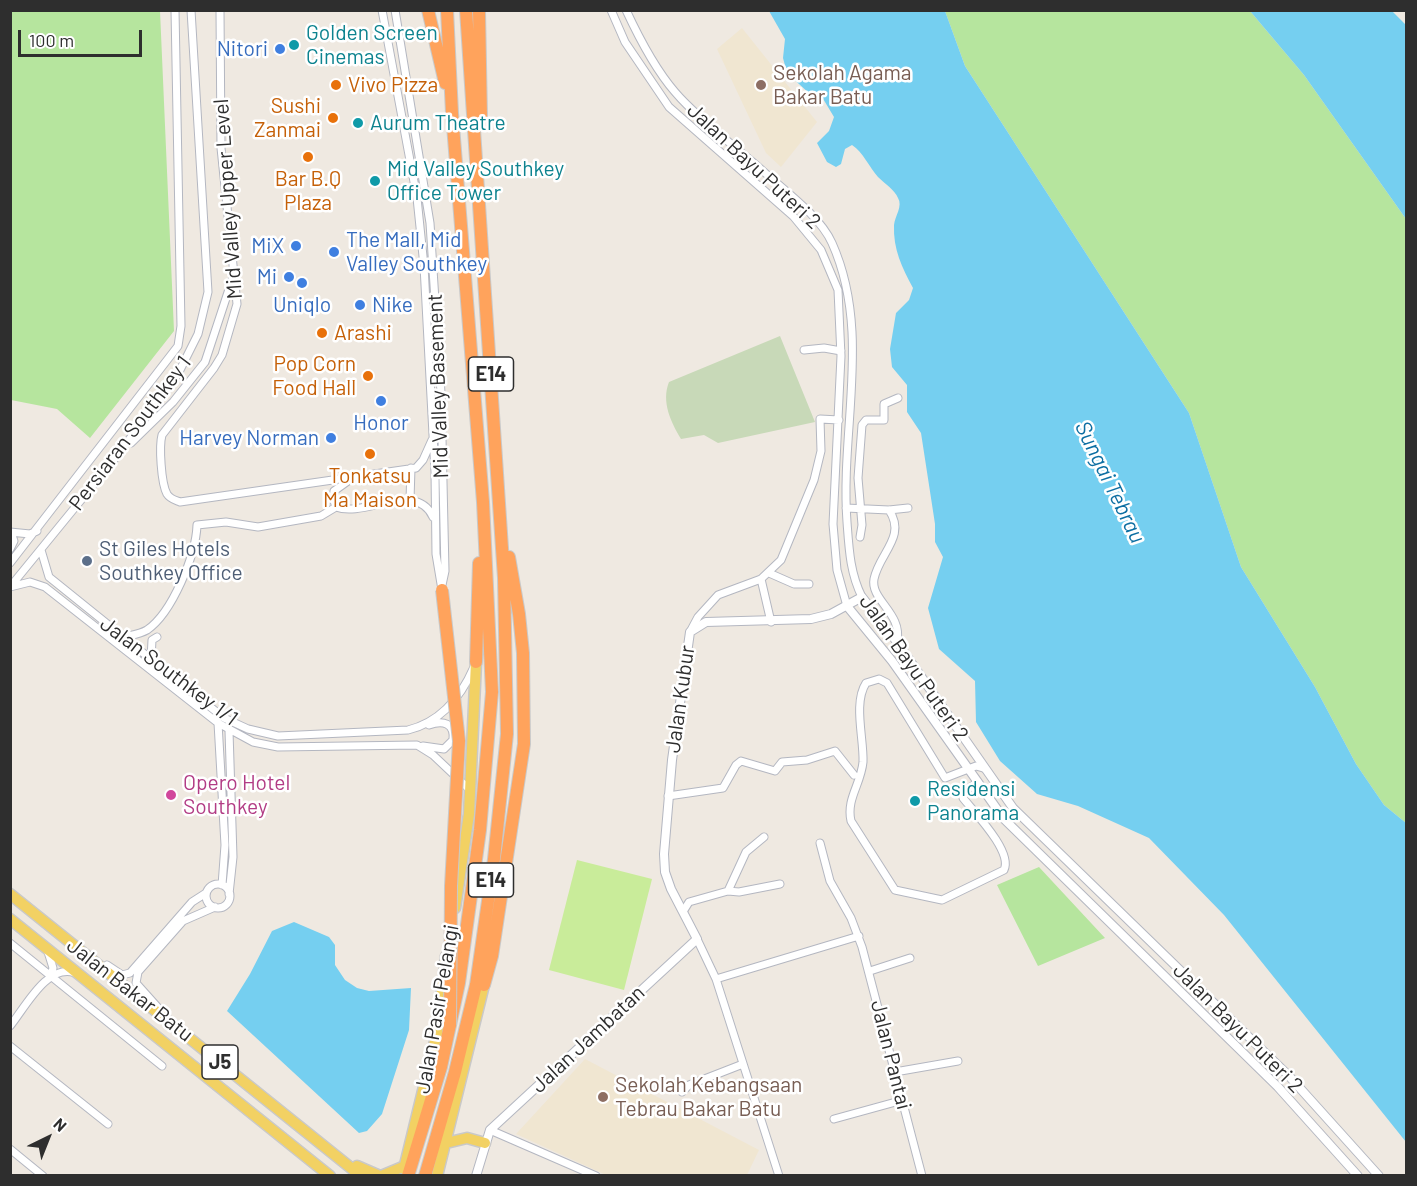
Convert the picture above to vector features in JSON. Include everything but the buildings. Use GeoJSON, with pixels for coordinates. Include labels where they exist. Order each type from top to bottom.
{"type":"FeatureCollection","features":[{"type":"Feature","properties":{"kind":"highway"},"geometry":{"type":"LineString","coordinates":[[428,10],[452,113]]}},
{"type":"Feature","properties":{"kind":"highway","name":"E14"},"geometry":{"type":"LineString","coordinates":[[405,1172],[441,1067],[459,983],[480,830],[492,692],[483,502],[452,113],[447,10]]}},
{"type":"Feature","properties":{"kind":"highway","name":"E14"},"geometry":{"type":"LineString","coordinates":[[424,1176],[458,1063],[476,985],[494,859],[507,734],[504,578],[484,251],[466,10]]}},
{"type":"Feature","properties":{"kind":"highway"},"geometry":{"type":"LineString","coordinates":[[479,10],[484,251]]}},
{"type":"Feature","properties":{"kind":"highway"},"geometry":{"type":"LineString","coordinates":[[484,985],[492,956],[524,744],[519,614],[498,496]]}},
{"type":"Feature","properties":{"kind":"highway"},"geometry":{"type":"LineString","coordinates":[[476,662],[483,502]]}},
{"type":"Feature","properties":{"kind":"highway"},"geometry":{"type":"LineString","coordinates":[[442,590],[459,741],[451,886],[450,1025]]}},
{"type":"Feature","properties":{"kind":"main road","name":"Jalan Pasir Pelangi"},"geometry":{"type":"LineString","coordinates":[[405,1172],[437,1033],[471,790],[476,662]]}},
{"type":"Feature","properties":{"kind":"main road","name":"Jalan Bakar Batu"},"geometry":{"type":"LineString","coordinates":[[10,894],[361,1176]]}},
{"type":"Feature","properties":{"kind":"main road","name":"Jalan Bakar Batu"},"geometry":{"type":"LineString","coordinates":[[10,920],[330,1176]]}},
{"type":"Feature","properties":{"kind":"main road","name":"Jalan Pasir Pelangi"},"geometry":{"type":"LineString","coordinates":[[437,1176],[484,985]]}},
{"type":"Feature","properties":{"kind":"main road"},"geometry":{"type":"LineString","coordinates":[[446,1143],[467,1138],[485,1143]]}},
{"type":"Feature","properties":{"kind":"main road"},"geometry":{"type":"LineString","coordinates":[[331,1150],[370,1173],[380,1176],[405,1172]]}},
{"type":"Feature","properties":{"kind":"street","name":"Persiaran Southkey 1"},"geometry":{"type":"LineString","coordinates":[[10,563],[38,530],[177,346],[181,326],[175,10]]}},
{"type":"Feature","properties":{"kind":"street","name":"Persiaran Southkey 1"},"geometry":{"type":"LineString","coordinates":[[10,587],[117,456],[189,356],[198,334],[208,292],[191,10]]}},
{"type":"Feature","properties":{"kind":"street","name":"Mid Valley Upper Level"},"geometry":{"type":"LineString","coordinates":[[220,10],[221,148],[237,304],[222,355],[162,435],[159,445],[166,492],[172,499],[180,502],[357,474],[411,468]]}},
{"type":"Feature","properties":{"kind":"street"},"geometry":{"type":"LineString","coordinates":[[382,10],[405,129],[424,266],[435,472],[436,554],[442,590]]}},
{"type":"Feature","properties":{"kind":"street"},"geometry":{"type":"LineString","coordinates":[[395,10],[406,75],[405,129]]}},
{"type":"Feature","properties":{"kind":"street","name":"Jalan Bayu Puteri 2"},"geometry":{"type":"LineString","coordinates":[[610,10],[625,42],[669,107],[773,197],[821,250],[838,290],[841,351],[833,524],[837,570],[847,606],[892,661],[1005,819],[1278,1087],[1358,1176]]}},
{"type":"Feature","properties":{"kind":"street","name":"Jalan Bayu Puteri 2"},"geometry":{"type":"LineString","coordinates":[[626,10],[637,36],[675,92],[805,208],[831,241],[848,286],[852,318],[854,353],[846,508],[850,565],[862,597],[897,642],[1013,808],[1289,1076],[1379,1176]]}},
{"type":"Feature","properties":{"kind":"street","name":"Mid Valley Basement"},"geometry":{"type":"LineString","coordinates":[[406,75],[431,239],[441,393],[445,571],[442,590]]}},
{"type":"Feature","properties":{"kind":"street"},"geometry":{"type":"LineString","coordinates":[[117,456],[173,402],[205,362],[233,278]]}},
{"type":"Feature","properties":{"kind":"street"},"geometry":{"type":"LineString","coordinates":[[804,350],[824,348],[841,351]]}},
{"type":"Feature","properties":{"kind":"street"},"geometry":{"type":"LineString","coordinates":[[860,537],[858,470],[862,425],[866,420],[885,420],[884,404],[898,398]]}},
{"type":"Feature","properties":{"kind":"street"},"geometry":{"type":"LineString","coordinates":[[690,632],[698,617],[718,595],[761,579],[769,573],[789,544],[814,480],[821,451],[820,419],[839,420]]}},
{"type":"Feature","properties":{"kind":"street"},"geometry":{"type":"LineString","coordinates":[[410,500],[411,468],[420,465],[432,440]]}},
{"type":"Feature","properties":{"kind":"street"},"geometry":{"type":"LineString","coordinates":[[336,507],[334,491],[357,474]]}},
{"type":"Feature","properties":{"kind":"street"},"geometry":{"type":"LineString","coordinates":[[124,637],[148,629],[176,593],[197,540],[197,525],[226,522],[258,527],[321,516],[336,507],[351,509],[410,500],[425,505],[435,520]]}},
{"type":"Feature","properties":{"kind":"street"},"geometry":{"type":"LineString","coordinates":[[846,508],[889,510],[908,508]]}},
{"type":"Feature","properties":{"kind":"street"},"geometry":{"type":"LineString","coordinates":[[889,510],[896,525],[895,537],[874,577],[874,585],[897,621],[899,631],[897,642]]}},
{"type":"Feature","properties":{"kind":"street"},"geometry":{"type":"LineString","coordinates":[[10,549],[14,541],[11,532],[30,534],[38,530]]}},
{"type":"Feature","properties":{"kind":"street","name":"Jalan Southkey 1/1"},"geometry":{"type":"LineString","coordinates":[[10,587],[30,582],[45,587],[218,723],[253,742],[278,747],[417,745],[444,748],[453,740],[453,731],[446,723],[408,730],[278,736],[248,729],[224,718],[49,577],[40,550]]}},
{"type":"Feature","properties":{"kind":"street"},"geometry":{"type":"LineString","coordinates":[[769,573],[794,584],[809,584]]}},
{"type":"Feature","properties":{"kind":"street"},"geometry":{"type":"LineString","coordinates":[[761,579],[771,622]]}},
{"type":"Feature","properties":{"kind":"street","name":"Jalan Kubur"},"geometry":{"type":"LineString","coordinates":[[697,939],[665,872],[668,796],[690,632],[696,625],[706,622],[771,622],[811,619],[847,606],[862,597]]}},
{"type":"Feature","properties":{"kind":"street"},"geometry":{"type":"LineString","coordinates":[[151,659],[152,640],[158,637]]}},
{"type":"Feature","properties":{"kind":"street","name":"Jalan Southkey 1/1"},"geometry":{"type":"LineString","coordinates":[[423,726],[456,701],[476,662]]}},
{"type":"Feature","properties":{"kind":"street"},"geometry":{"type":"LineString","coordinates":[[978,782],[965,791],[963,798],[1004,852],[1006,865],[1004,870],[942,900],[895,890],[852,821],[849,811],[862,765],[861,695],[866,683],[879,679],[887,683],[945,778],[968,769],[983,768]]}},
{"type":"Feature","properties":{"kind":"street"},"geometry":{"type":"LineString","coordinates":[[218,723],[225,845],[222,885],[229,894]]}},
{"type":"Feature","properties":{"kind":"street"},"geometry":{"type":"LineString","coordinates":[[167,1020],[136,983],[138,972],[183,921],[226,904],[233,857],[229,731]]}},
{"type":"Feature","properties":{"kind":"street"},"geometry":{"type":"LineString","coordinates":[[417,745],[433,755],[471,790]]}},
{"type":"Feature","properties":{"kind":"street"},"geometry":{"type":"LineString","coordinates":[[668,796],[723,788],[741,761],[775,771],[782,762],[807,760],[835,751],[854,775]]}},
{"type":"Feature","properties":{"kind":"street"},"geometry":{"type":"LineString","coordinates":[[728,891],[746,852],[764,837]]}},
{"type":"Feature","properties":{"kind":"street","name":"Jalan Pantai"},"geometry":{"type":"LineString","coordinates":[[820,843],[830,881],[859,936],[870,971],[922,1176]]}},
{"type":"Feature","properties":{"kind":"street"},"geometry":{"type":"LineString","coordinates":[[76,948],[126,975],[192,902],[206,893],[214,884],[222,885]]}},
{"type":"Feature","properties":{"kind":"street"},"geometry":{"type":"LineString","coordinates":[[684,910],[689,902],[728,891],[740,892],[780,884]]}},
{"type":"Feature","properties":{"kind":"street"},"geometry":{"type":"LineString","coordinates":[[206,893],[209,903],[215,907]]}},
{"type":"Feature","properties":{"kind":"street"},"geometry":{"type":"LineString","coordinates":[[716,979],[859,936]]}},
{"type":"Feature","properties":{"kind":"street"},"geometry":{"type":"LineString","coordinates":[[697,939],[716,979],[779,1176]]}},
{"type":"Feature","properties":{"kind":"street","name":"Jalan Jambatan"},"geometry":{"type":"LineString","coordinates":[[476,1176],[490,1130],[697,939]]}},
{"type":"Feature","properties":{"kind":"street"},"geometry":{"type":"LineString","coordinates":[[10,943],[162,1065]]}},
{"type":"Feature","properties":{"kind":"street"},"geometry":{"type":"LineString","coordinates":[[10,1026],[51,975],[53,968],[47,948]]}},
{"type":"Feature","properties":{"kind":"street"},"geometry":{"type":"LineString","coordinates":[[870,971],[910,958]]}},
{"type":"Feature","properties":{"kind":"street"},"geometry":{"type":"LineString","coordinates":[[51,975],[69,971],[82,976]]}},
{"type":"Feature","properties":{"kind":"street"},"geometry":{"type":"LineString","coordinates":[[10,1046],[108,1124]]}},
{"type":"Feature","properties":{"kind":"street"},"geometry":{"type":"LineString","coordinates":[[895,1072],[958,1061]]}},
{"type":"Feature","properties":{"kind":"street"},"geometry":{"type":"LineString","coordinates":[[682,1092],[689,1085],[743,1064]]}},
{"type":"Feature","properties":{"kind":"street"},"geometry":{"type":"LineString","coordinates":[[834,1119],[903,1100]]}},
{"type":"Feature","properties":{"kind":"street"},"geometry":{"type":"LineString","coordinates":[[490,1130],[596,1176]]}},
{"type":"Feature","properties":{"kind":"street"},"geometry":{"type":"LineString","coordinates":[[10,1149],[43,1176]]}},
{"type":"Feature","properties":{"kind":"shaded area","name":"Sekolah Agama Bakar Batu"},"geometry":{"type":"Polygon","coordinates":[[[742,28],[817,122],[781,167],[766,153],[717,49],[742,28]]]}},
{"type":"Feature","properties":{"kind":"shaded area","name":"Sekolah Kebangsaan Tebrau Bakar Batu"},"geometry":{"type":"Polygon","coordinates":[[[585,1059],[759,1150],[747,1175],[606,1175],[516,1134],[585,1059]]]}},
{"type":"Feature","properties":{"kind":"green space"},"geometry":{"type":"Polygon","coordinates":[[[10,11],[160,11],[174,331],[90,438],[57,409],[11,400],[10,11]]]}},
{"type":"Feature","properties":{"kind":"green space"},"geometry":{"type":"Polygon","coordinates":[[[945,11],[1250,11],[1304,75],[1406,219],[1406,823],[1384,805],[1356,764],[1315,687],[1241,567],[1189,413],[965,66],[945,11]]]}},
{"type":"Feature","properties":{"kind":"green space"},"geometry":{"type":"Polygon","coordinates":[[[780,336],[815,422],[718,443],[704,435],[681,439],[671,419],[667,404],[669,382],[780,336]]]}},
{"type":"Feature","properties":{"kind":"green space"},"geometry":{"type":"Polygon","coordinates":[[[577,860],[652,879],[624,990],[549,970],[577,860]]]}},
{"type":"Feature","properties":{"kind":"green space"},"geometry":{"type":"Polygon","coordinates":[[[1039,867],[1105,938],[1038,966],[997,885],[1039,867]]]}},
{"type":"Feature","properties":{"kind":"water","name":"Sungai Tebrau"},"geometry":{"type":"Polygon","coordinates":[[[769,11],[945,11],[965,66],[1189,413],[1241,567],[1315,687],[1356,764],[1384,805],[1406,823],[1406,1142],[1224,915],[1149,838],[1078,806],[1037,794],[1000,761],[976,722],[975,681],[939,649],[928,608],[943,557],[935,542],[935,524],[921,433],[907,412],[907,385],[892,367],[890,349],[896,313],[909,300],[913,288],[902,266],[895,242],[894,225],[899,201],[897,195],[878,177],[852,145],[845,149],[841,164],[836,167],[827,162],[817,143],[829,131],[834,117],[822,97],[811,95],[787,73],[783,58],[785,39],[769,11]]]}},
{"type":"Feature","properties":{"kind":"water"},"geometry":{"type":"Polygon","coordinates":[[[1250,11],[1392,11],[1406,25],[1406,219],[1304,75],[1250,11]]]}},
{"type":"Feature","properties":{"kind":"water"},"geometry":{"type":"Polygon","coordinates":[[[294,922],[329,937],[335,945],[335,965],[345,980],[357,988],[369,991],[411,988],[409,1030],[382,1114],[367,1131],[359,1133],[227,1011],[250,974],[272,931],[294,922]]]}},
{"type":"Feature","properties":{"kind":"place","name":"Golden Screen Cinemas"},"geometry":{"type":"Point","coordinates":[294,45]}},
{"type":"Feature","properties":{"kind":"place","name":"Nitori"},"geometry":{"type":"Point","coordinates":[280,49]}},
{"type":"Feature","properties":{"kind":"place","name":"Vivo Pizza"},"geometry":{"type":"Point","coordinates":[336,85]}},
{"type":"Feature","properties":{"kind":"place","name":"Sekolah Agama Bakar Batu"},"geometry":{"type":"Point","coordinates":[761,85]}},
{"type":"Feature","properties":{"kind":"place","name":"Sushi Zanmai"},"geometry":{"type":"Point","coordinates":[333,118]}},
{"type":"Feature","properties":{"kind":"place","name":"Aurum Theatre"},"geometry":{"type":"Point","coordinates":[358,123]}},
{"type":"Feature","properties":{"kind":"place","name":"Bar B.Q Plaza"},"geometry":{"type":"Point","coordinates":[308,157]}},
{"type":"Feature","properties":{"kind":"place","name":"Mid Valley Southkey Office Tower"},"geometry":{"type":"Point","coordinates":[375,181]}},
{"type":"Feature","properties":{"kind":"place","name":"MiX"},"geometry":{"type":"Point","coordinates":[296,246]}},
{"type":"Feature","properties":{"kind":"place","name":"The Mall, Mid Valley Southkey"},"geometry":{"type":"Point","coordinates":[334,252]}},
{"type":"Feature","properties":{"kind":"place","name":"Mi"},"geometry":{"type":"Point","coordinates":[289,277]}},
{"type":"Feature","properties":{"kind":"place","name":"Uniqlo"},"geometry":{"type":"Point","coordinates":[302,283]}},
{"type":"Feature","properties":{"kind":"place","name":"Nike"},"geometry":{"type":"Point","coordinates":[360,305]}},
{"type":"Feature","properties":{"kind":"place","name":"Arashi"},"geometry":{"type":"Point","coordinates":[322,333]}},
{"type":"Feature","properties":{"kind":"place","name":"Pop Corn Food Hall"},"geometry":{"type":"Point","coordinates":[368,376]}},
{"type":"Feature","properties":{"kind":"place","name":"Honor"},"geometry":{"type":"Point","coordinates":[381,401]}},
{"type":"Feature","properties":{"kind":"place","name":"Harvey Norman"},"geometry":{"type":"Point","coordinates":[331,438]}},
{"type":"Feature","properties":{"kind":"place","name":"Tonkatsu Ma Maison"},"geometry":{"type":"Point","coordinates":[370,454]}},
{"type":"Feature","properties":{"kind":"place","name":"St Giles Hotels Southkey Office"},"geometry":{"type":"Point","coordinates":[87,561]}},
{"type":"Feature","properties":{"kind":"place","name":"Opero Hotel Southkey"},"geometry":{"type":"Point","coordinates":[171,795]}},
{"type":"Feature","properties":{"kind":"place","name":"Residensi Panorama"},"geometry":{"type":"Point","coordinates":[915,801]}},
{"type":"Feature","properties":{"kind":"place","name":"Sekolah Kebangsaan Tebrau Bakar Batu"},"geometry":{"type":"Point","coordinates":[603,1097]}}]}
